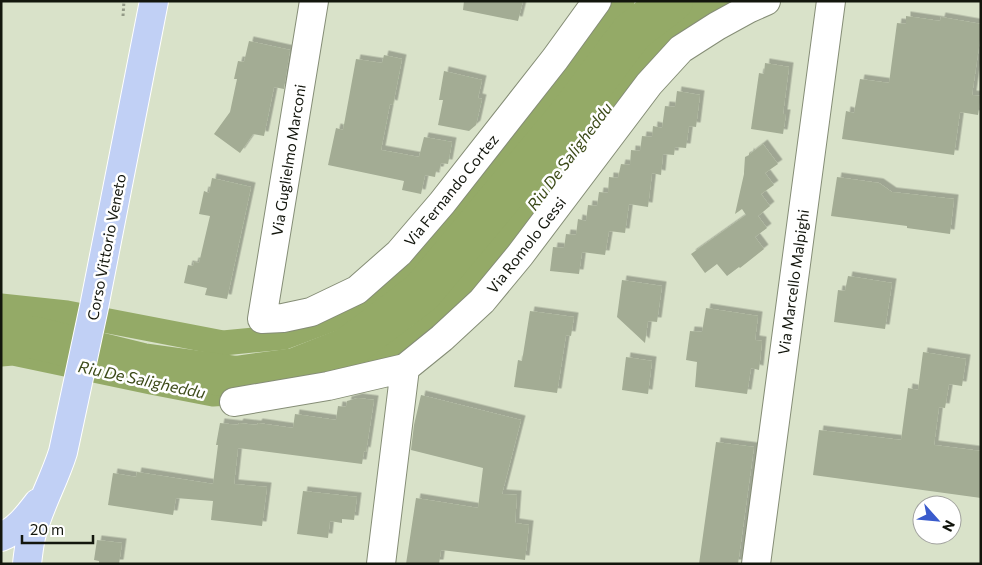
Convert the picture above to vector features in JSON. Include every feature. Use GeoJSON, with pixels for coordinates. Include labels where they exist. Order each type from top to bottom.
{"type":"FeatureCollection","features":[{"type":"Feature","properties":{"kind":"main road","name":"Corso Vittorio Veneto"},"geometry":{"type":"LineString","coordinates":[[27,564],[32,535],[64,452],[154,1]]}},
{"type":"Feature","properties":{"kind":"main road","name":"Corso Vittorio Veneto"},"geometry":{"type":"LineString","coordinates":[[1,537],[27,517],[48,490]]}},
{"type":"Feature","properties":{"kind":"main road"},"geometry":{"type":"LineString","coordinates":[[1,555],[15,564]]}},
{"type":"Feature","properties":{"kind":"street","name":"Via Guglielmo Marconi"},"geometry":{"type":"LineString","coordinates":[[262,318],[314,1]]}},
{"type":"Feature","properties":{"kind":"street","name":"Via Fernando Cortez"},"geometry":{"type":"LineString","coordinates":[[262,318],[283,318],[311,312],[357,290],[399,253],[442,203],[549,67],[597,1]]}},
{"type":"Feature","properties":{"kind":"street","name":"Via Romolo Gessi"},"geometry":{"type":"LineString","coordinates":[[234,402],[328,386],[406,368],[482,301],[520,255],[649,84],[681,49],[748,9],[766,1]]}},
{"type":"Feature","properties":{"kind":"street","name":"Via Marcello Malpighi"},"geometry":{"type":"LineString","coordinates":[[756,564],[831,1]]}},
{"type":"Feature","properties":{"kind":"street"},"geometry":{"type":"LineString","coordinates":[[382,564],[406,368]]}},
{"type":"Feature","properties":{"kind":"building"},"geometry":{"type":"Polygon","coordinates":[[[464,1],[523,1],[518,21],[463,10],[464,1]]]}},
{"type":"Feature","properties":{"kind":"building"},"geometry":{"type":"Polygon","coordinates":[[[906,16],[940,21],[941,17],[981,24],[972,95],[981,96],[978,115],[960,112],[954,155],[842,139],[846,111],[854,113],[860,79],[889,83],[897,23],[906,24],[906,16]]]}},
{"type":"Feature","properties":{"kind":"building"},"geometry":{"type":"Polygon","coordinates":[[[249,41],[290,50],[284,89],[274,87],[264,136],[253,134],[240,153],[214,134],[230,112],[237,79],[234,79],[238,61],[244,62],[249,41]]]}},
{"type":"Feature","properties":{"kind":"building"},"geometry":{"type":"Polygon","coordinates":[[[384,55],[402,59],[393,105],[390,104],[381,150],[419,157],[424,137],[452,142],[448,164],[441,163],[435,177],[425,175],[421,194],[402,190],[404,181],[328,165],[336,128],[343,130],[356,59],[382,63],[384,55]]]}},
{"type":"Feature","properties":{"kind":"building"},"geometry":{"type":"Polygon","coordinates":[[[765,63],[789,67],[783,114],[786,114],[783,134],[751,129],[759,73],[764,74],[765,63]]]}},
{"type":"Feature","properties":{"kind":"building"},"geometry":{"type":"Polygon","coordinates":[[[444,71],[482,80],[478,98],[482,99],[476,125],[469,131],[438,125],[443,100],[439,100],[444,71]]]}},
{"type":"Feature","properties":{"kind":"building"},"geometry":{"type":"Polygon","coordinates":[[[677,91],[700,95],[696,127],[689,126],[686,148],[675,147],[674,155],[663,154],[661,175],[652,173],[648,207],[629,204],[625,233],[609,231],[605,255],[582,252],[579,274],[550,271],[553,247],[564,248],[566,234],[576,235],[578,219],[586,221],[588,205],[597,206],[599,192],[608,193],[609,177],[618,178],[621,164],[630,165],[631,150],[640,151],[642,136],[652,137],[653,126],[662,128],[665,106],[675,107],[677,91]]]}},
{"type":"Feature","properties":{"kind":"building"},"geometry":{"type":"Polygon","coordinates":[[[763,144],[778,164],[765,173],[774,185],[761,194],[770,206],[758,216],[767,228],[755,237],[764,249],[727,276],[717,264],[705,273],[691,254],[746,215],[742,209],[735,214],[744,174],[745,157],[749,155],[749,152],[750,154],[763,144]]]}},
{"type":"Feature","properties":{"kind":"building"},"geometry":{"type":"Polygon","coordinates":[[[837,177],[879,183],[892,192],[954,199],[950,234],[831,216],[837,177]]]}},
{"type":"Feature","properties":{"kind":"building"},"geometry":{"type":"Polygon","coordinates":[[[212,178],[251,187],[227,299],[205,295],[207,288],[184,283],[188,265],[193,266],[194,262],[199,263],[210,216],[199,214],[204,191],[209,193],[212,178]]]}},
{"type":"Feature","properties":{"kind":"building"},"geometry":{"type":"Polygon","coordinates":[[[848,276],[892,283],[885,329],[834,322],[838,290],[845,291],[848,276]]]}},
{"type":"Feature","properties":{"kind":"building"},"geometry":{"type":"Polygon","coordinates":[[[622,280],[662,286],[657,322],[648,321],[645,343],[617,317],[622,280]]]}},
{"type":"Feature","properties":{"kind":"building"},"geometry":{"type":"Polygon","coordinates":[[[706,308],[758,316],[755,340],[762,341],[759,370],[751,368],[747,394],[695,387],[697,362],[686,360],[690,331],[702,332],[706,308]]]}},
{"type":"Feature","properties":{"kind":"building"},"geometry":{"type":"Polygon","coordinates":[[[530,311],[574,317],[571,336],[566,335],[557,393],[514,387],[518,360],[522,361],[530,311]]]}},
{"type":"Feature","properties":{"kind":"building"},"geometry":{"type":"Polygon","coordinates":[[[923,352],[966,359],[962,386],[949,384],[945,408],[939,407],[934,445],[981,451],[981,498],[813,475],[819,430],[901,440],[908,388],[918,390],[923,352]]]}},
{"type":"Feature","properties":{"kind":"building"},"geometry":{"type":"Polygon","coordinates":[[[626,357],[652,361],[648,394],[622,390],[626,357]]]}},
{"type":"Feature","properties":{"kind":"building"},"geometry":{"type":"Polygon","coordinates":[[[421,395],[521,420],[502,494],[517,495],[515,523],[529,525],[525,560],[441,550],[439,564],[406,564],[416,498],[478,508],[483,468],[411,450],[414,425],[421,395]]]}},
{"type":"Feature","properties":{"kind":"building"},"geometry":{"type":"Polygon","coordinates":[[[358,398],[374,400],[366,452],[364,451],[362,464],[238,448],[234,484],[267,487],[262,526],[211,520],[213,501],[176,498],[173,515],[108,505],[113,473],[136,477],[137,472],[213,484],[220,423],[257,425],[258,423],[293,428],[295,414],[336,420],[338,406],[346,407],[347,401],[358,398]]]}},
{"type":"Feature","properties":{"kind":"building"},"geometry":{"type":"Polygon","coordinates":[[[716,442],[754,447],[738,564],[699,564],[716,442]]]}},
{"type":"Feature","properties":{"kind":"building"},"geometry":{"type":"Polygon","coordinates":[[[303,491],[357,497],[354,520],[342,519],[342,523],[330,521],[328,538],[297,534],[303,491]]]}},
{"type":"Feature","properties":{"kind":"building"},"geometry":{"type":"Polygon","coordinates":[[[97,540],[122,543],[119,564],[99,564],[99,561],[94,560],[97,540]]]}},
{"type":"Feature","properties":{"kind":"waterway","name":"Riu De Saligheddu"},"geometry":{"type":"LineString","coordinates":[[1,306],[67,313],[223,343],[284,337],[345,314],[390,287],[441,232],[599,22],[622,1]]}},
{"type":"Feature","properties":{"kind":"waterway","name":"Riu De Saligheddu"},"geometry":{"type":"LineString","coordinates":[[1,337],[32,337],[142,364],[236,377],[295,369],[348,348],[421,293],[568,117],[632,32],[672,1]]}},
{"type":"Feature","properties":{"kind":"waterway","name":"Riu De Saligheddu"},"geometry":{"type":"LineString","coordinates":[[349,373],[376,362],[419,336],[447,310],[472,283],[518,220],[649,51],[705,8],[719,1]]}},
{"type":"Feature","properties":{"kind":"waterway","name":"Riu De Saligheddu"},"geometry":{"type":"LineString","coordinates":[[1,354],[13,353],[213,394],[258,391]]}}]}
